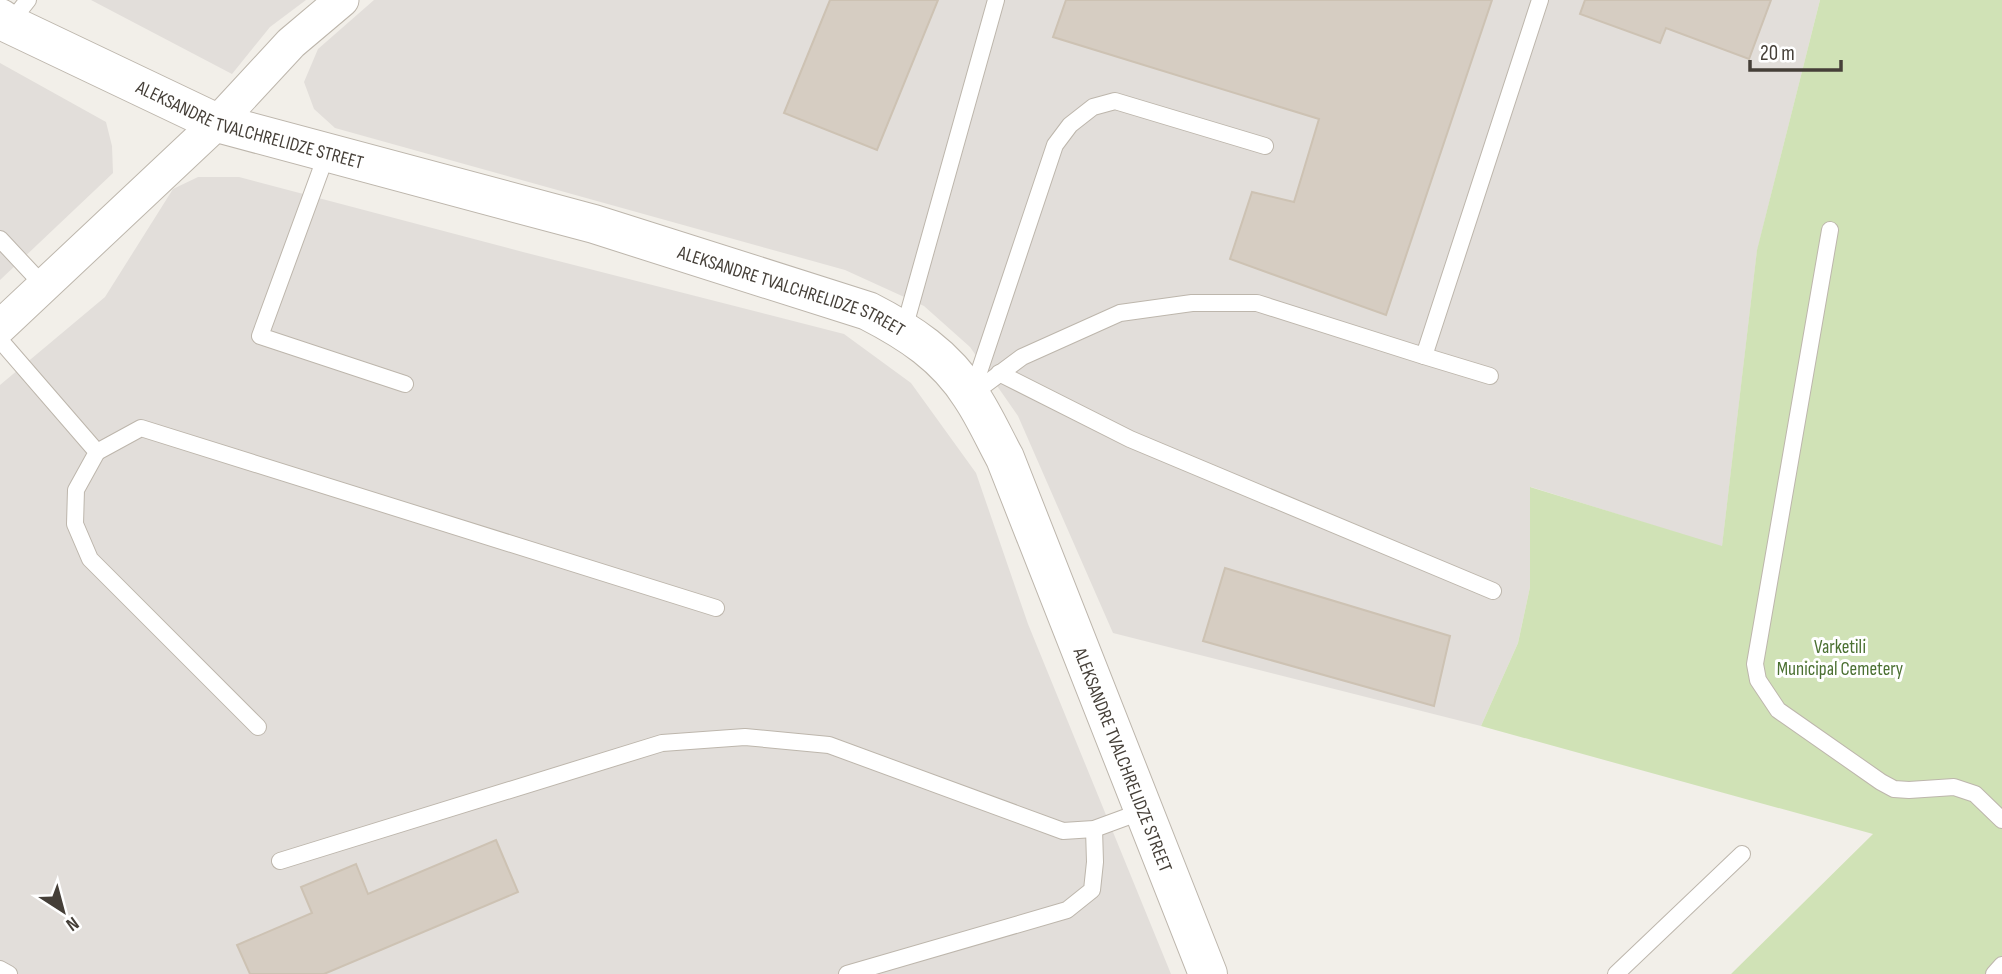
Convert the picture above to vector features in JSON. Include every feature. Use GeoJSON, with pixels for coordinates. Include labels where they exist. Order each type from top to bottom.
{"type":"FeatureCollection","features":[{"type":"Feature","properties":{"kind":"street"},"geometry":{"type":"LineString","coordinates":[[0,327],[217,123],[292,43],[342,0]]}},
{"type":"Feature","properties":{"kind":"street","name":"ALEKSANDRE TVALCHRELIDZE STREET"},"geometry":{"type":"LineString","coordinates":[[12,14],[217,123],[594,224],[868,311],[904,329],[945,363],[985,384],[1005,458],[1208,974]]}},
{"type":"Feature","properties":{"kind":"lane"},"geometry":{"type":"LineString","coordinates":[[904,329],[996,0]]}},
{"type":"Feature","properties":{"kind":"lane"},"geometry":{"type":"LineString","coordinates":[[1424,356],[1540,0]]}},
{"type":"Feature","properties":{"kind":"lane"},"geometry":{"type":"LineString","coordinates":[[985,384],[1055,145],[1070,125],[1093,107],[1115,101],[1265,146]]}},
{"type":"Feature","properties":{"kind":"lane"},"geometry":{"type":"LineString","coordinates":[[327,153],[260,336],[405,384]]}},
{"type":"Feature","properties":{"kind":"lane"},"geometry":{"type":"LineString","coordinates":[[1830,230],[1755,664],[1759,680],[1778,710],[1881,782],[1894,789],[1954,787],[1975,794],[2002,820]]}},
{"type":"Feature","properties":{"kind":"lane"},"geometry":{"type":"LineString","coordinates":[[0,239],[44,286]]}},
{"type":"Feature","properties":{"kind":"lane"},"geometry":{"type":"LineString","coordinates":[[985,384],[1022,357],[1120,313],[1192,303],[1257,303],[1490,376]]}},
{"type":"Feature","properties":{"kind":"lane"},"geometry":{"type":"LineString","coordinates":[[0,340],[97,452]]}},
{"type":"Feature","properties":{"kind":"lane"},"geometry":{"type":"LineString","coordinates":[[985,384],[1130,439],[1493,592]]}},
{"type":"Feature","properties":{"kind":"lane"},"geometry":{"type":"LineString","coordinates":[[258,727],[90,559],[75,524],[76,490],[97,452],[141,428],[716,608]]}},
{"type":"Feature","properties":{"kind":"lane"},"geometry":{"type":"LineString","coordinates":[[280,861],[662,743],[745,737],[829,745],[1063,831],[1094,829],[1143,811]]}},
{"type":"Feature","properties":{"kind":"lane"},"geometry":{"type":"LineString","coordinates":[[847,974],[1067,909],[1093,890],[1094,829]]}},
{"type":"Feature","properties":{"kind":"lane"},"geometry":{"type":"LineString","coordinates":[[1616,974],[1742,853]]}},
{"type":"Feature","properties":{"kind":"lane"},"geometry":{"type":"LineString","coordinates":[[1994,974],[2002,965]]}},
{"type":"Feature","properties":{"kind":"lane"},"geometry":{"type":"LineString","coordinates":[[0,969],[9,974]]}},
{"type":"Feature","properties":{"kind":"shaded area"},"geometry":{"type":"Polygon","coordinates":[[[91,0],[306,0],[270,27],[232,74],[91,0]]]}},
{"type":"Feature","properties":{"kind":"shaded area"},"geometry":{"type":"Polygon","coordinates":[[[374,0],[1820,0],[1757,251],[1722,547],[1531,487],[1530,587],[1518,643],[1481,726],[1113,633],[1018,416],[970,347],[924,306],[845,270],[335,128],[314,109],[304,82],[318,49],[374,0]]]}},
{"type":"Feature","properties":{"kind":"shaded area"},"geometry":{"type":"Polygon","coordinates":[[[0,63],[106,122],[112,146],[113,173],[0,280],[0,63]]]}},
{"type":"Feature","properties":{"kind":"shaded area"},"geometry":{"type":"Polygon","coordinates":[[[198,177],[239,177],[844,334],[911,383],[976,473],[1028,624],[1171,974],[0,974],[0,385],[105,297],[173,189],[198,177]]]}},
{"type":"Feature","properties":{"kind":"green space","name":"Varketili Municipal Cemetery"},"geometry":{"type":"Polygon","coordinates":[[[1820,0],[2002,0],[2002,974],[1731,974],[1873,834],[1481,726],[1518,643],[1530,587],[1530,487],[1722,546],[1757,250],[1820,0]]]}},
{"type":"Feature","properties":{"kind":"building"},"geometry":{"type":"Polygon","coordinates":[[[830,0],[938,0],[877,150],[784,113],[830,0]]]}},
{"type":"Feature","properties":{"kind":"building"},"geometry":{"type":"Polygon","coordinates":[[[1066,0],[1492,0],[1386,315],[1230,259],[1252,192],[1294,202],[1319,119],[1053,37],[1066,0]]]}},
{"type":"Feature","properties":{"kind":"building"},"geometry":{"type":"Polygon","coordinates":[[[1585,0],[1771,0],[1749,59],[1666,28],[1660,43],[1580,14],[1585,0]]]}},
{"type":"Feature","properties":{"kind":"building"},"geometry":{"type":"Polygon","coordinates":[[[1225,568],[1450,636],[1434,706],[1203,641],[1225,568]]]}},
{"type":"Feature","properties":{"kind":"building"},"geometry":{"type":"Polygon","coordinates":[[[496,840],[518,892],[324,974],[250,974],[237,945],[312,913],[301,887],[356,864],[368,894],[496,840]]]}}]}
